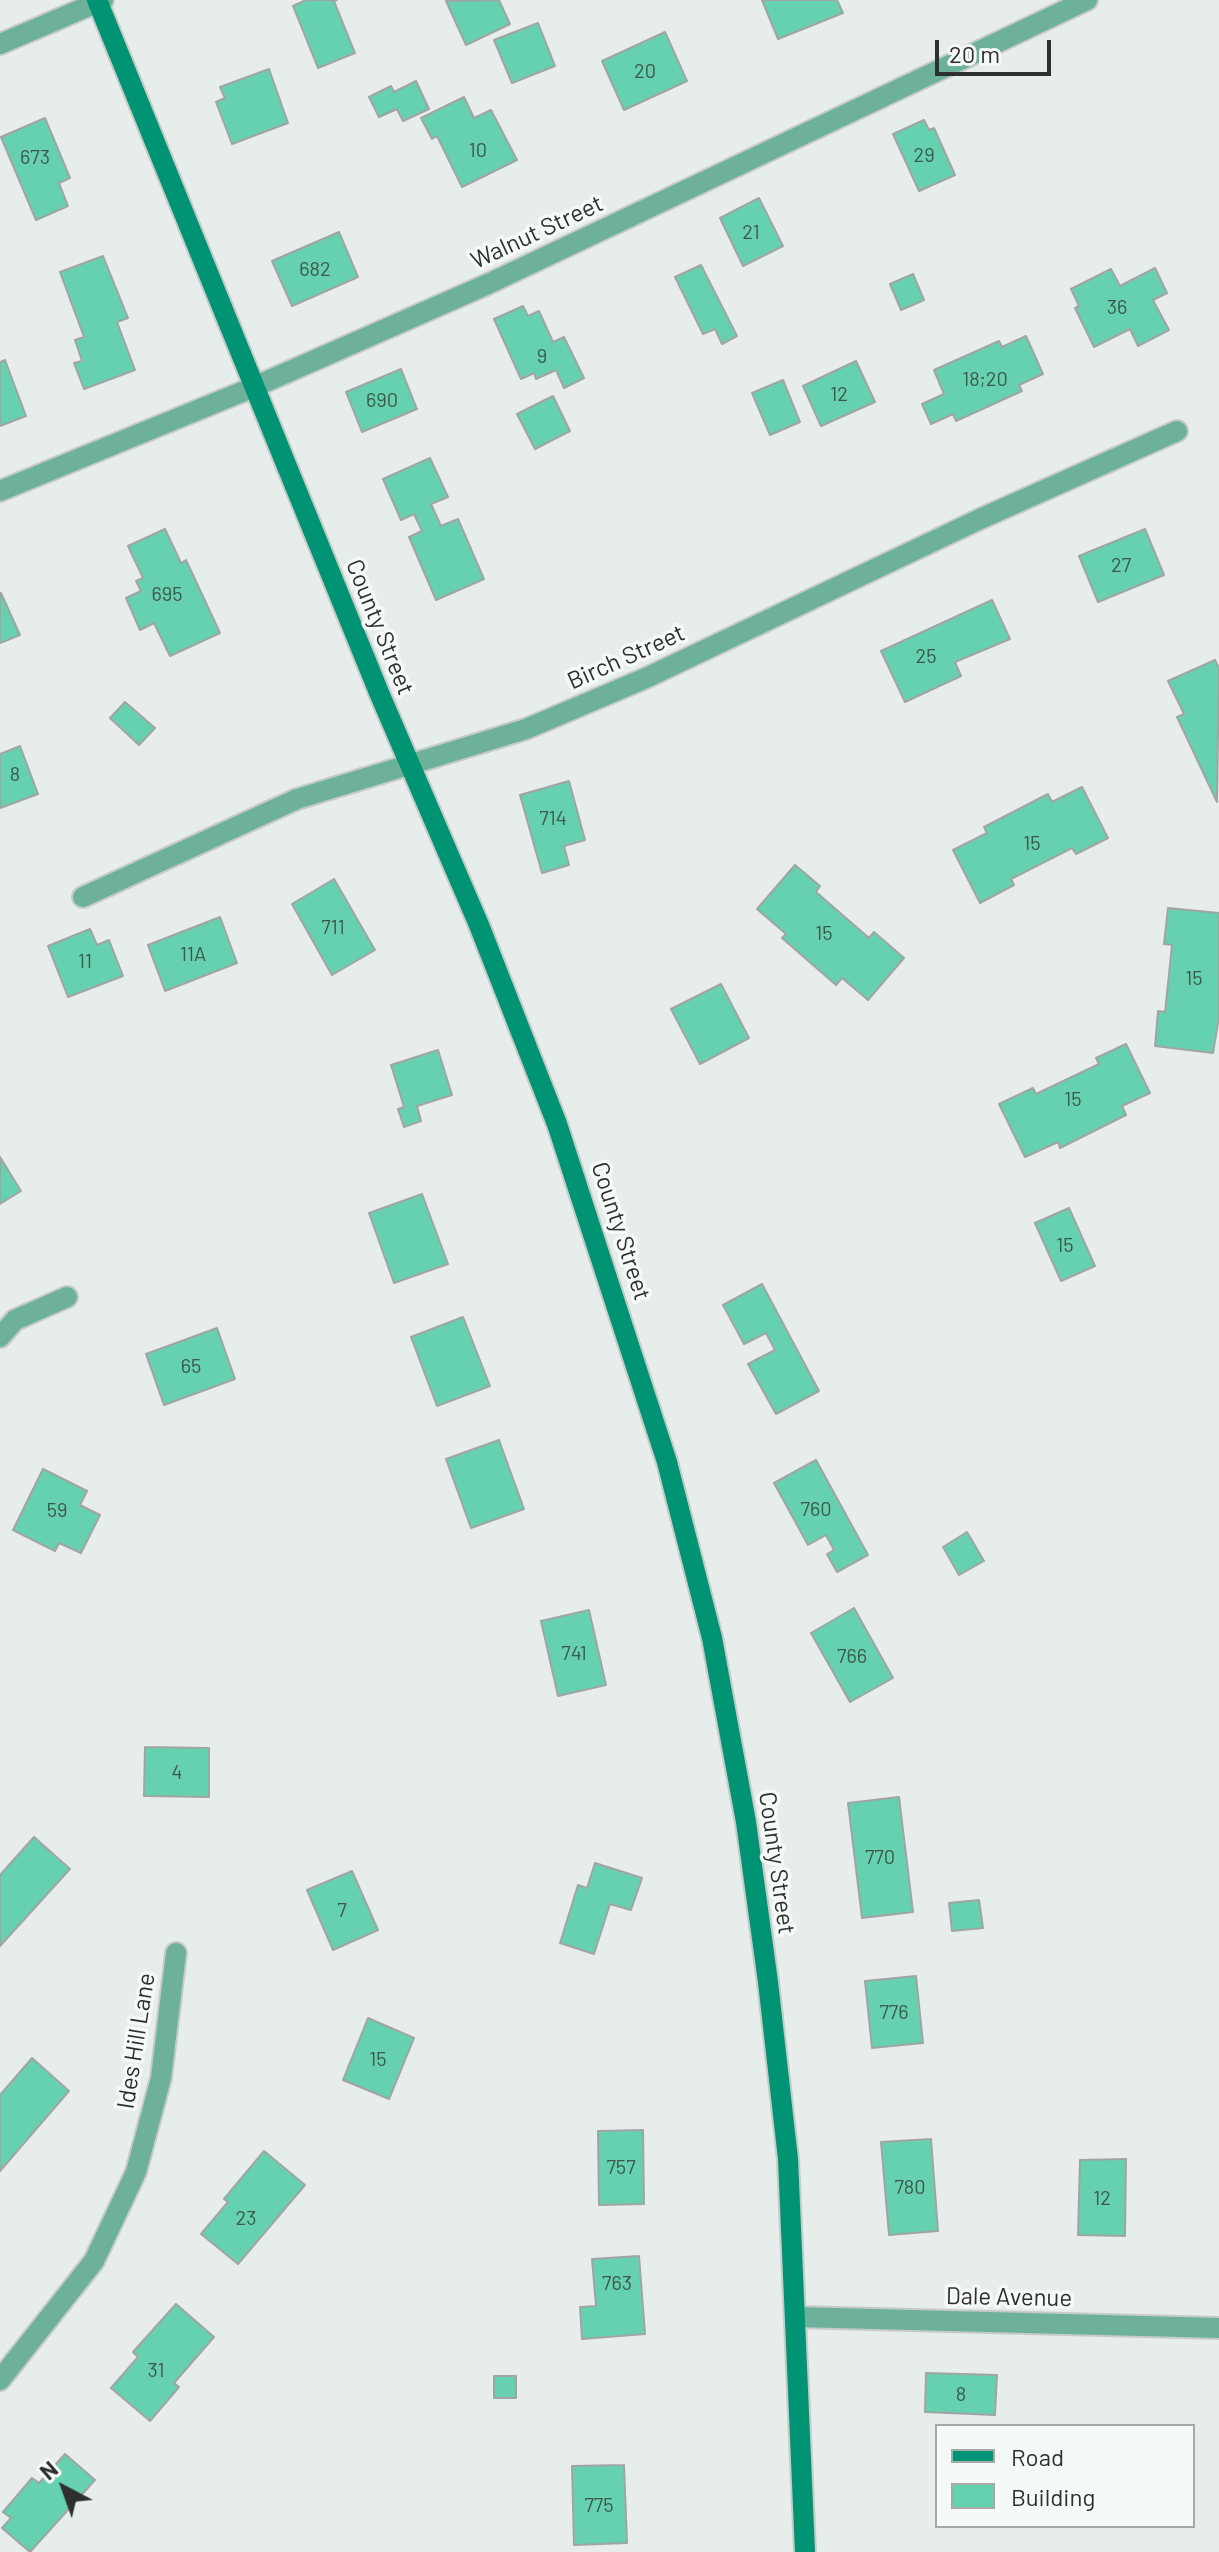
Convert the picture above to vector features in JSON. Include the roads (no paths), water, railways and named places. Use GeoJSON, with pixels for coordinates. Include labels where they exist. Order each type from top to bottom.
{"type":"FeatureCollection","features":[{"type":"Feature","properties":{"kind":"main road","name":"County Street"},"geometry":{"type":"LineString","coordinates":[[99,1],[254,387],[479,925],[563,1139],[667,1462],[712,1638],[746,1822],[768,1982],[788,2159],[805,2552]]}},
{"type":"Feature","properties":{"kind":"street","name":"Walnut Street"},"geometry":{"type":"LineString","coordinates":[[0,491],[254,387],[502,277],[1087,0]]}},
{"type":"Feature","properties":{"kind":"street"},"geometry":{"type":"LineString","coordinates":[[0,44],[99,1]]}},
{"type":"Feature","properties":{"kind":"street","name":"Birch Street"},"geometry":{"type":"LineString","coordinates":[[83,897],[297,799],[409,762],[526,729],[606,695],[980,519],[1177,431]]}},
{"type":"Feature","properties":{"kind":"street"},"geometry":{"type":"LineString","coordinates":[[0,1337],[15,1320],[67,1297]]}},
{"type":"Feature","properties":{"kind":"street","name":"Ides Hill Lane"},"geometry":{"type":"LineString","coordinates":[[0,2380],[94,2261],[136,2172],[161,2078],[176,1953]]}},
{"type":"Feature","properties":{"kind":"street","name":"Dale Avenue"},"geometry":{"type":"LineString","coordinates":[[797,2317],[1219,2328]]}}]}
